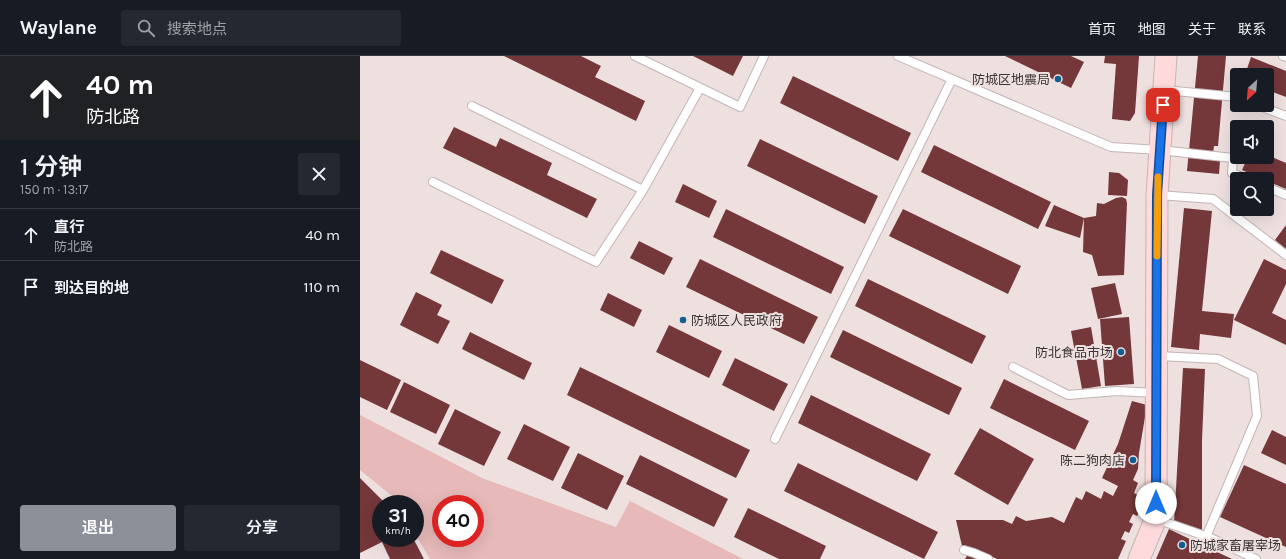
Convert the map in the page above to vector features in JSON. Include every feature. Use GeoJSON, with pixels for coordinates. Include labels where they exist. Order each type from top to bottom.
{"type":"FeatureCollection","features":[{"type":"Feature","properties":{"kind":"street"},"geometry":{"type":"LineString","coordinates":[[1139,559],[1156,518],[1157,195],[1166,56]]}},
{"type":"Feature","properties":{"kind":"lane"},"geometry":{"type":"LineString","coordinates":[[635,56],[740,107],[764,56]]}},
{"type":"Feature","properties":{"kind":"lane"},"geometry":{"type":"LineString","coordinates":[[898,56],[1110,147],[1160,150],[1233,158],[1232,172]]}},
{"type":"Feature","properties":{"kind":"lane"},"geometry":{"type":"LineString","coordinates":[[775,439],[952,79]]}},
{"type":"Feature","properties":{"kind":"lane"},"geometry":{"type":"LineString","coordinates":[[433,182],[596,262],[644,190],[700,88]]}},
{"type":"Feature","properties":{"kind":"lane"},"geometry":{"type":"LineString","coordinates":[[1164,90],[1230,96]]}},
{"type":"Feature","properties":{"kind":"lane"},"geometry":{"type":"LineString","coordinates":[[472,106],[644,190]]}},
{"type":"Feature","properties":{"kind":"lane"},"geometry":{"type":"LineString","coordinates":[[1274,111],[1286,116]]}},
{"type":"Feature","properties":{"kind":"lane"},"geometry":{"type":"LineString","coordinates":[[1274,191],[1286,196]]}},
{"type":"Feature","properties":{"kind":"lane"},"geometry":{"type":"LineString","coordinates":[[1157,195],[1213,199],[1286,255]]}},
{"type":"Feature","properties":{"kind":"lane"},"geometry":{"type":"LineString","coordinates":[[1157,356],[1218,360],[1253,376],[1257,416],[1206,537]]}},
{"type":"Feature","properties":{"kind":"lane"},"geometry":{"type":"LineString","coordinates":[[1014,367],[1068,395],[1117,391],[1157,393]]}},
{"type":"Feature","properties":{"kind":"lane"},"geometry":{"type":"LineString","coordinates":[[1156,518],[1206,537],[1256,559]]}},
{"type":"Feature","properties":{"kind":"lane"},"geometry":{"type":"LineString","coordinates":[[964,550],[988,559]]}},
{"type":"Feature","properties":{"kind":"shaded area"},"geometry":{"type":"Polygon","coordinates":[[[360,415],[482,478],[616,527],[630,501],[743,559],[430,559],[423,547],[424,495],[391,495],[360,470],[360,415]]]}},
{"type":"Feature","properties":{"kind":"building"},"geometry":{"type":"Polygon","coordinates":[[[504,56],[581,56],[601,66],[595,77],[645,101],[636,121],[504,56]]]}},
{"type":"Feature","properties":{"kind":"building"},"geometry":{"type":"Polygon","coordinates":[[[693,56],[743,56],[733,76],[693,56]]]}},
{"type":"Feature","properties":{"kind":"building"},"geometry":{"type":"Polygon","coordinates":[[[1005,56],[1071,56],[1084,62],[1071,88],[1005,56]]]}},
{"type":"Feature","properties":{"kind":"building"},"geometry":{"type":"Polygon","coordinates":[[[1105,56],[1139,56],[1135,113],[1130,121],[1112,119],[1116,64],[1104,63],[1105,56]]]}},
{"type":"Feature","properties":{"kind":"building"},"geometry":{"type":"Polygon","coordinates":[[[1198,56],[1226,56],[1218,146],[1214,146],[1212,160],[1220,161],[1219,174],[1187,171],[1198,56]]]}},
{"type":"Feature","properties":{"kind":"building"},"geometry":{"type":"Polygon","coordinates":[[[1251,57],[1286,71],[1286,97],[1274,93],[1274,68],[1247,68],[1251,57]]]}},
{"type":"Feature","properties":{"kind":"building"},"geometry":{"type":"Polygon","coordinates":[[[793,76],[911,133],[898,161],[780,103],[793,76]]]}},
{"type":"Feature","properties":{"kind":"building"},"geometry":{"type":"Polygon","coordinates":[[[454,127],[496,147],[500,138],[552,163],[547,175],[597,199],[587,218],[443,148],[454,127]]]}},
{"type":"Feature","properties":{"kind":"building"},"geometry":{"type":"Polygon","coordinates":[[[760,139],[878,196],[865,224],[747,166],[760,139]]]}},
{"type":"Feature","properties":{"kind":"building"},"geometry":{"type":"Polygon","coordinates":[[[934,145],[1051,202],[1038,229],[921,172],[934,145]]]}},
{"type":"Feature","properties":{"kind":"building"},"geometry":{"type":"Polygon","coordinates":[[[1274,158],[1286,163],[1286,189],[1274,184],[1274,172],[1246,172],[1242,170],[1245,164],[1274,164],[1274,158]]]}},
{"type":"Feature","properties":{"kind":"building"},"geometry":{"type":"Polygon","coordinates":[[[1109,172],[1119,173],[1128,180],[1127,196],[1108,195],[1109,172]]]}},
{"type":"Feature","properties":{"kind":"building"},"geometry":{"type":"Polygon","coordinates":[[[683,184],[717,201],[709,218],[675,202],[683,184]]]}},
{"type":"Feature","properties":{"kind":"building"},"geometry":{"type":"Polygon","coordinates":[[[1122,197],[1126,199],[1127,203],[1124,275],[1098,276],[1092,255],[1083,252],[1084,218],[1096,216],[1097,203],[1104,204],[1116,198],[1122,197]]]}},
{"type":"Feature","properties":{"kind":"building"},"geometry":{"type":"Polygon","coordinates":[[[1054,205],[1084,218],[1080,238],[1045,226],[1054,205]]]}},
{"type":"Feature","properties":{"kind":"building"},"geometry":{"type":"Polygon","coordinates":[[[1184,208],[1212,211],[1202,311],[1234,314],[1231,338],[1200,334],[1199,350],[1171,347],[1184,208]]]}},
{"type":"Feature","properties":{"kind":"building"},"geometry":{"type":"Polygon","coordinates":[[[726,209],[844,267],[831,294],[713,237],[726,209]]]}},
{"type":"Feature","properties":{"kind":"building"},"geometry":{"type":"Polygon","coordinates":[[[903,209],[1021,266],[1008,294],[889,236],[903,209]]]}},
{"type":"Feature","properties":{"kind":"building"},"geometry":{"type":"Polygon","coordinates":[[[1286,225],[1286,249],[1275,240],[1286,225]]]}},
{"type":"Feature","properties":{"kind":"building"},"geometry":{"type":"Polygon","coordinates":[[[639,241],[673,258],[664,275],[630,258],[639,241]]]}},
{"type":"Feature","properties":{"kind":"building"},"geometry":{"type":"Polygon","coordinates":[[[441,250],[504,280],[492,304],[430,273],[441,250]]]}},
{"type":"Feature","properties":{"kind":"building"},"geometry":{"type":"Polygon","coordinates":[[[700,259],[818,317],[804,344],[686,287],[700,259]]]}},
{"type":"Feature","properties":{"kind":"building"},"geometry":{"type":"Polygon","coordinates":[[[1264,259],[1286,270],[1286,284],[1272,313],[1286,320],[1286,345],[1234,320],[1264,259]]]}},
{"type":"Feature","properties":{"kind":"building"},"geometry":{"type":"Polygon","coordinates":[[[868,279],[986,336],[972,364],[855,306],[868,279]]]}},
{"type":"Feature","properties":{"kind":"building"},"geometry":{"type":"Polygon","coordinates":[[[1115,283],[1122,314],[1098,319],[1091,288],[1115,283]]]}},
{"type":"Feature","properties":{"kind":"building"},"geometry":{"type":"Polygon","coordinates":[[[416,292],[442,305],[437,315],[450,321],[438,344],[400,325],[416,292]]]}},
{"type":"Feature","properties":{"kind":"building"},"geometry":{"type":"Polygon","coordinates":[[[608,293],[642,310],[634,327],[600,310],[608,293]]]}},
{"type":"Feature","properties":{"kind":"building","name":"防北食品市场"},"geometry":{"type":"Polygon","coordinates":[[[1129,317],[1134,384],[1105,386],[1100,319],[1129,317]]]}},
{"type":"Feature","properties":{"kind":"building"},"geometry":{"type":"Polygon","coordinates":[[[669,325],[722,351],[709,378],[656,352],[669,325]]]}},
{"type":"Feature","properties":{"kind":"building"},"geometry":{"type":"Polygon","coordinates":[[[1091,327],[1101,386],[1082,389],[1071,331],[1091,327]]]}},
{"type":"Feature","properties":{"kind":"building"},"geometry":{"type":"Polygon","coordinates":[[[843,330],[962,388],[949,415],[830,357],[843,330]]]}},
{"type":"Feature","properties":{"kind":"building"},"geometry":{"type":"Polygon","coordinates":[[[470,332],[532,363],[524,380],[462,349],[470,332]]]}},
{"type":"Feature","properties":{"kind":"building"},"geometry":{"type":"Polygon","coordinates":[[[735,358],[788,384],[774,411],[722,385],[735,358]]]}},
{"type":"Feature","properties":{"kind":"building"},"geometry":{"type":"Polygon","coordinates":[[[360,360],[401,380],[387,410],[360,397],[360,360]]]}},
{"type":"Feature","properties":{"kind":"building"},"geometry":{"type":"Polygon","coordinates":[[[580,367],[750,450],[736,478],[567,395],[580,367]]]}},
{"type":"Feature","properties":{"kind":"building"},"geometry":{"type":"Polygon","coordinates":[[[1183,368],[1205,369],[1202,440],[1202,530],[1174,523],[1183,368]]]}},
{"type":"Feature","properties":{"kind":"building"},"geometry":{"type":"Polygon","coordinates":[[[1004,379],[1089,421],[1075,450],[990,408],[1004,379]]]}},
{"type":"Feature","properties":{"kind":"building"},"geometry":{"type":"Polygon","coordinates":[[[404,382],[450,405],[436,434],[390,412],[404,382]]]}},
{"type":"Feature","properties":{"kind":"building"},"geometry":{"type":"Polygon","coordinates":[[[811,395],[931,454],[917,481],[798,423],[811,395]]]}},
{"type":"Feature","properties":{"kind":"building"},"geometry":{"type":"Polygon","coordinates":[[[1132,401],[1147,405],[1139,453],[1138,469],[1133,480],[1138,483],[1134,493],[1142,497],[1141,509],[1137,516],[1133,514],[1129,522],[1133,524],[1129,533],[1125,531],[1121,539],[1126,541],[1118,559],[997,559],[976,549],[962,546],[956,520],[1003,520],[1012,524],[1016,516],[1026,521],[1052,517],[1064,523],[1076,497],[1082,500],[1086,491],[1101,499],[1104,491],[1113,496],[1118,486],[1102,478],[1118,444],[1132,401]]]}},
{"type":"Feature","properties":{"kind":"building"},"geometry":{"type":"Polygon","coordinates":[[[455,409],[501,432],[484,466],[438,444],[455,409]]]}},
{"type":"Feature","properties":{"kind":"building"},"geometry":{"type":"Polygon","coordinates":[[[524,424],[570,447],[553,481],[507,459],[524,424]]]}},
{"type":"Feature","properties":{"kind":"building"},"geometry":{"type":"Polygon","coordinates":[[[980,428],[1034,459],[1008,505],[954,474],[980,428]]]}},
{"type":"Feature","properties":{"kind":"building"},"geometry":{"type":"Polygon","coordinates":[[[1272,430],[1286,437],[1286,465],[1261,453],[1272,430]]]}},
{"type":"Feature","properties":{"kind":"building"},"geometry":{"type":"Polygon","coordinates":[[[578,453],[624,476],[607,510],[561,488],[578,453]]]}},
{"type":"Feature","properties":{"kind":"building"},"geometry":{"type":"Polygon","coordinates":[[[640,455],[728,499],[714,527],[626,484],[640,455]]]}},
{"type":"Feature","properties":{"kind":"building"},"geometry":{"type":"Polygon","coordinates":[[[798,463],[938,532],[924,559],[784,491],[798,463]]]}},
{"type":"Feature","properties":{"kind":"building"},"geometry":{"type":"Polygon","coordinates":[[[1244,465],[1286,484],[1286,547],[1220,517],[1244,465]]]}},
{"type":"Feature","properties":{"kind":"building"},"geometry":{"type":"Polygon","coordinates":[[[360,478],[377,495],[372,495],[372,547],[360,553],[360,478]]]}},
{"type":"Feature","properties":{"kind":"building"},"geometry":{"type":"Polygon","coordinates":[[[748,508],[826,546],[820,559],[779,559],[734,537],[748,508]]]}},
{"type":"Feature","properties":{"kind":"building","name":"防城家畜屠宰场"},"geometry":{"type":"Polygon","coordinates":[[[1169,529],[1198,543],[1232,559],[1156,559],[1169,529]]]}},
{"type":"Feature","properties":{"kind":"building"},"geometry":{"type":"Polygon","coordinates":[[[384,547],[418,547],[424,559],[390,559],[384,547]]]}},
{"type":"Feature","properties":{"kind":"building"},"geometry":{"type":"Polygon","coordinates":[[[968,554],[978,559],[965,559],[968,554]]]}},
{"type":"Feature","properties":{"kind":"slow traffic"},"geometry":{"type":"LineString","coordinates":[[1157,256],[1158,177]]}},
{"type":"Feature","properties":{"kind":"place","name":"防城区地震局"},"geometry":{"type":"Point","coordinates":[1058,79]}},
{"type":"Feature","properties":{"kind":"place","name":"防城区人民政府"},"geometry":{"type":"Point","coordinates":[683,320]}},
{"type":"Feature","properties":{"kind":"place","name":"防北食品市场"},"geometry":{"type":"Point","coordinates":[1121,352]}},
{"type":"Feature","properties":{"kind":"place","name":"陈二狗肉店"},"geometry":{"type":"Point","coordinates":[1133,460]}},
{"type":"Feature","properties":{"kind":"place","name":"防城家畜屠宰场"},"geometry":{"type":"Point","coordinates":[1182,545]}},
{"type":"Feature","properties":{"kind":"route"},"geometry":{"type":"LineString","coordinates":[[1156,503],[1157,195],[1163,105]]}}]}
